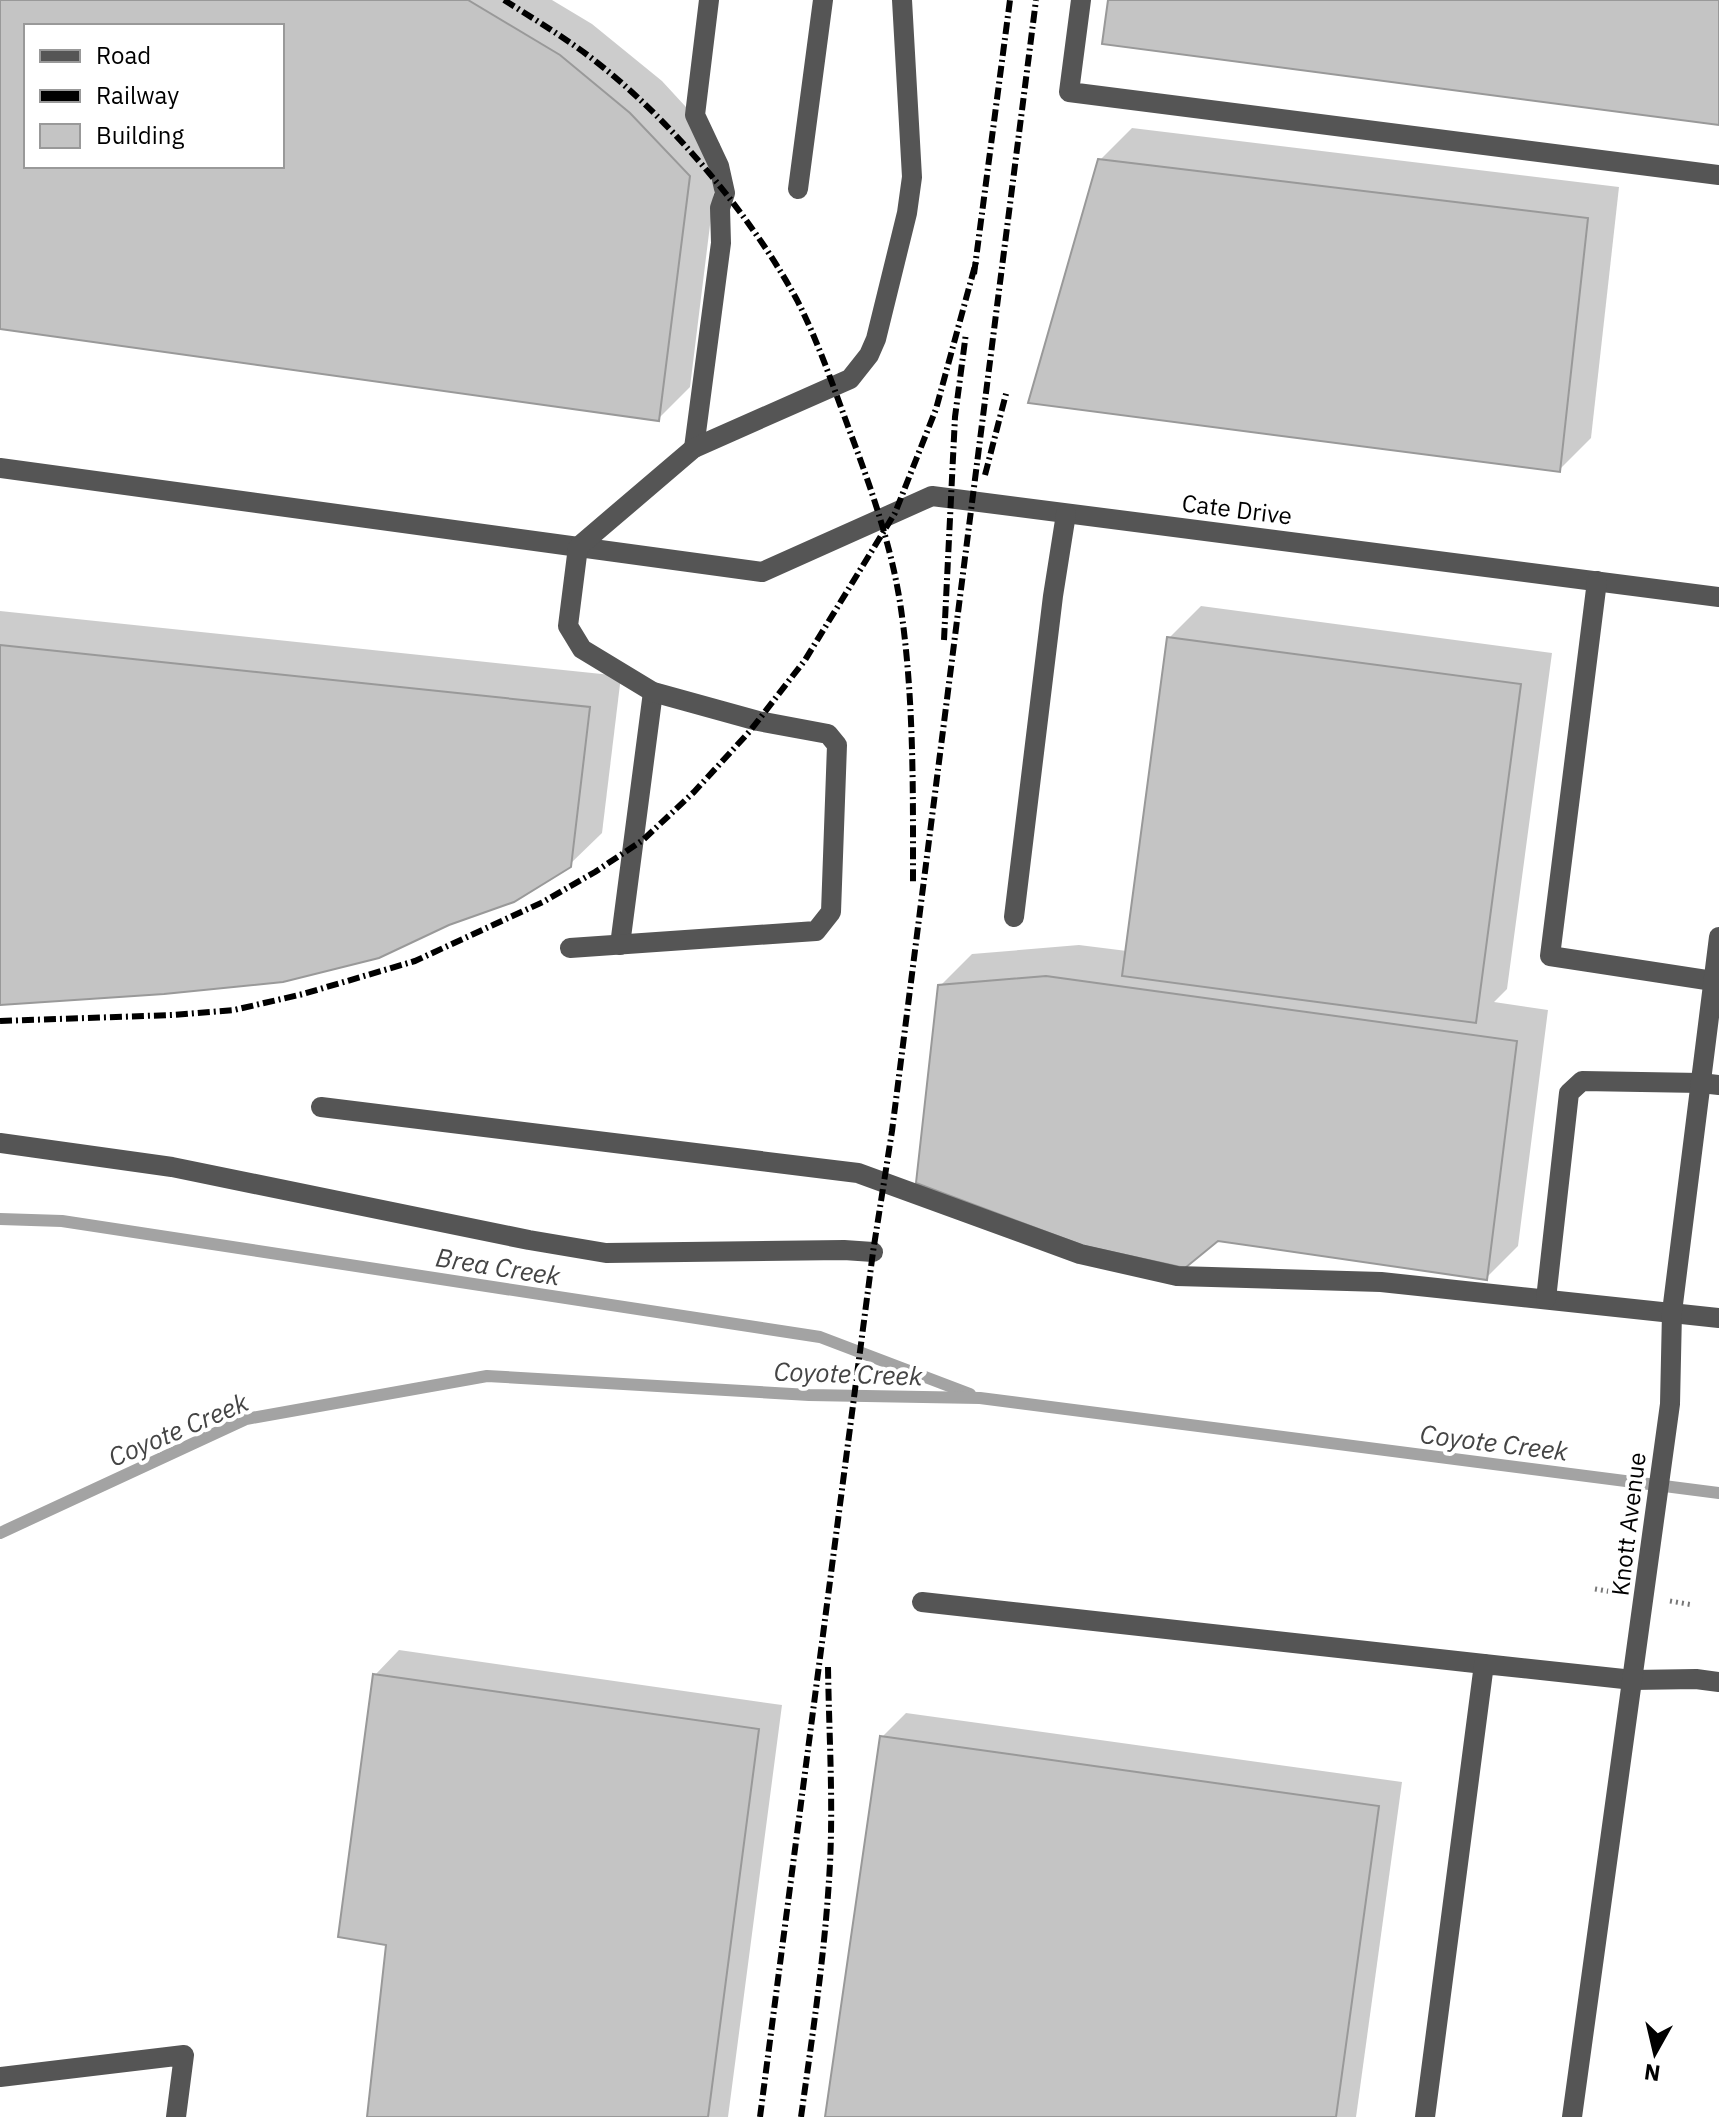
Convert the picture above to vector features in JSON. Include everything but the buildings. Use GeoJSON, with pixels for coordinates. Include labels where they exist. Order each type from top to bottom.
{"type":"FeatureCollection","features":[{"type":"Feature","properties":{"kind":"street"},"geometry":{"type":"LineString","coordinates":[[694,448],[721,243],[720,208],[725,193],[719,166],[695,115],[709,0]]}},
{"type":"Feature","properties":{"kind":"street"},"geometry":{"type":"LineString","coordinates":[[798,189],[823,0]]}},
{"type":"Feature","properties":{"kind":"street"},"geometry":{"type":"LineString","coordinates":[[570,948],[816,931],[831,912],[837,745],[828,734],[758,721],[653,692],[582,649],[568,626],[578,547],[694,448],[842,383],[858,370],[869,355],[876,339],[907,213],[912,177],[902,0]]}},
{"type":"Feature","properties":{"kind":"street"},"geometry":{"type":"LineString","coordinates":[[1081,0],[1069,92],[1719,175]]}},
{"type":"Feature","properties":{"kind":"street"},"geometry":{"type":"LineString","coordinates":[[0,468],[578,547]]}},
{"type":"Feature","properties":{"kind":"street","name":"Cate Drive"},"geometry":{"type":"LineString","coordinates":[[578,547],[762,572],[932,496],[1719,597]]}},
{"type":"Feature","properties":{"kind":"street"},"geometry":{"type":"LineString","coordinates":[[1014,917],[1051,611],[1066,514]]}},
{"type":"Feature","properties":{"kind":"street"},"geometry":{"type":"LineString","coordinates":[[1597,581],[1550,956],[1713,981]]}},
{"type":"Feature","properties":{"kind":"street"},"geometry":{"type":"LineString","coordinates":[[620,945],[653,692]]}},
{"type":"Feature","properties":{"kind":"street","name":"Knott Avenue"},"geometry":{"type":"LineString","coordinates":[[1572,2117],[1670,1404],[1672,1312],[1710,1084],[1713,981],[1719,937]]}},
{"type":"Feature","properties":{"kind":"street"},"geometry":{"type":"LineString","coordinates":[[1546,1299],[1569,1093],[1582,1081],[1710,1084]]}},
{"type":"Feature","properties":{"kind":"street"},"geometry":{"type":"LineString","coordinates":[[321,1107],[858,1173],[1080,1254],[1177,1276],[1381,1282],[1719,1318]]}},
{"type":"Feature","properties":{"kind":"street"},"geometry":{"type":"LineString","coordinates":[[0,1143],[172,1167],[606,1253],[873,1252]]}},
{"type":"Feature","properties":{"kind":"street"},"geometry":{"type":"LineString","coordinates":[[922,1602],[1633,1680],[1696,1679],[1719,1682]]}},
{"type":"Feature","properties":{"kind":"street"},"geometry":{"type":"LineString","coordinates":[[1425,2117],[1484,1664]]}},
{"type":"Feature","properties":{"kind":"street"},"geometry":{"type":"LineString","coordinates":[[0,2077],[184,2055],[176,2117]]}},
{"type":"Feature","properties":{"kind":"waterway","name":"Brea Creek"},"geometry":{"type":"LineString","coordinates":[[0,1219],[62,1221],[820,1337],[970,1394]]}},
{"type":"Feature","properties":{"kind":"waterway","name":"Coyote Creek"},"geometry":{"type":"LineString","coordinates":[[0,1533],[246,1419],[487,1376],[809,1395],[980,1398],[1719,1493]]}},
{"type":"Feature","properties":{"kind":"railway"},"geometry":{"type":"LineString","coordinates":[[504,0],[606,70],[669,128],[754,231],[805,316],[873,496],[897,586],[911,711],[913,882]]}},
{"type":"Feature","properties":{"kind":"railway"},"geometry":{"type":"LineString","coordinates":[[974,274],[1010,0]]}},
{"type":"Feature","properties":{"kind":"railway"},"geometry":{"type":"LineString","coordinates":[[760,2117],[873,1252],[892,1131],[1036,0]]}},
{"type":"Feature","properties":{"kind":"railway"},"geometry":{"type":"LineString","coordinates":[[0,1021],[234,1010],[303,994],[415,961],[543,902],[643,840],[694,792],[750,731],[805,660],[895,513],[936,409],[976,262]]}},
{"type":"Feature","properties":{"kind":"railway"},"geometry":{"type":"LineString","coordinates":[[944,640],[955,417],[966,333]]}},
{"type":"Feature","properties":{"kind":"railway"},"geometry":{"type":"LineString","coordinates":[[985,475],[1007,390]]}},
{"type":"Feature","properties":{"kind":"railway"},"geometry":{"type":"LineString","coordinates":[[801,2117],[821,1969],[829,1880],[828,1667]]}}]}
